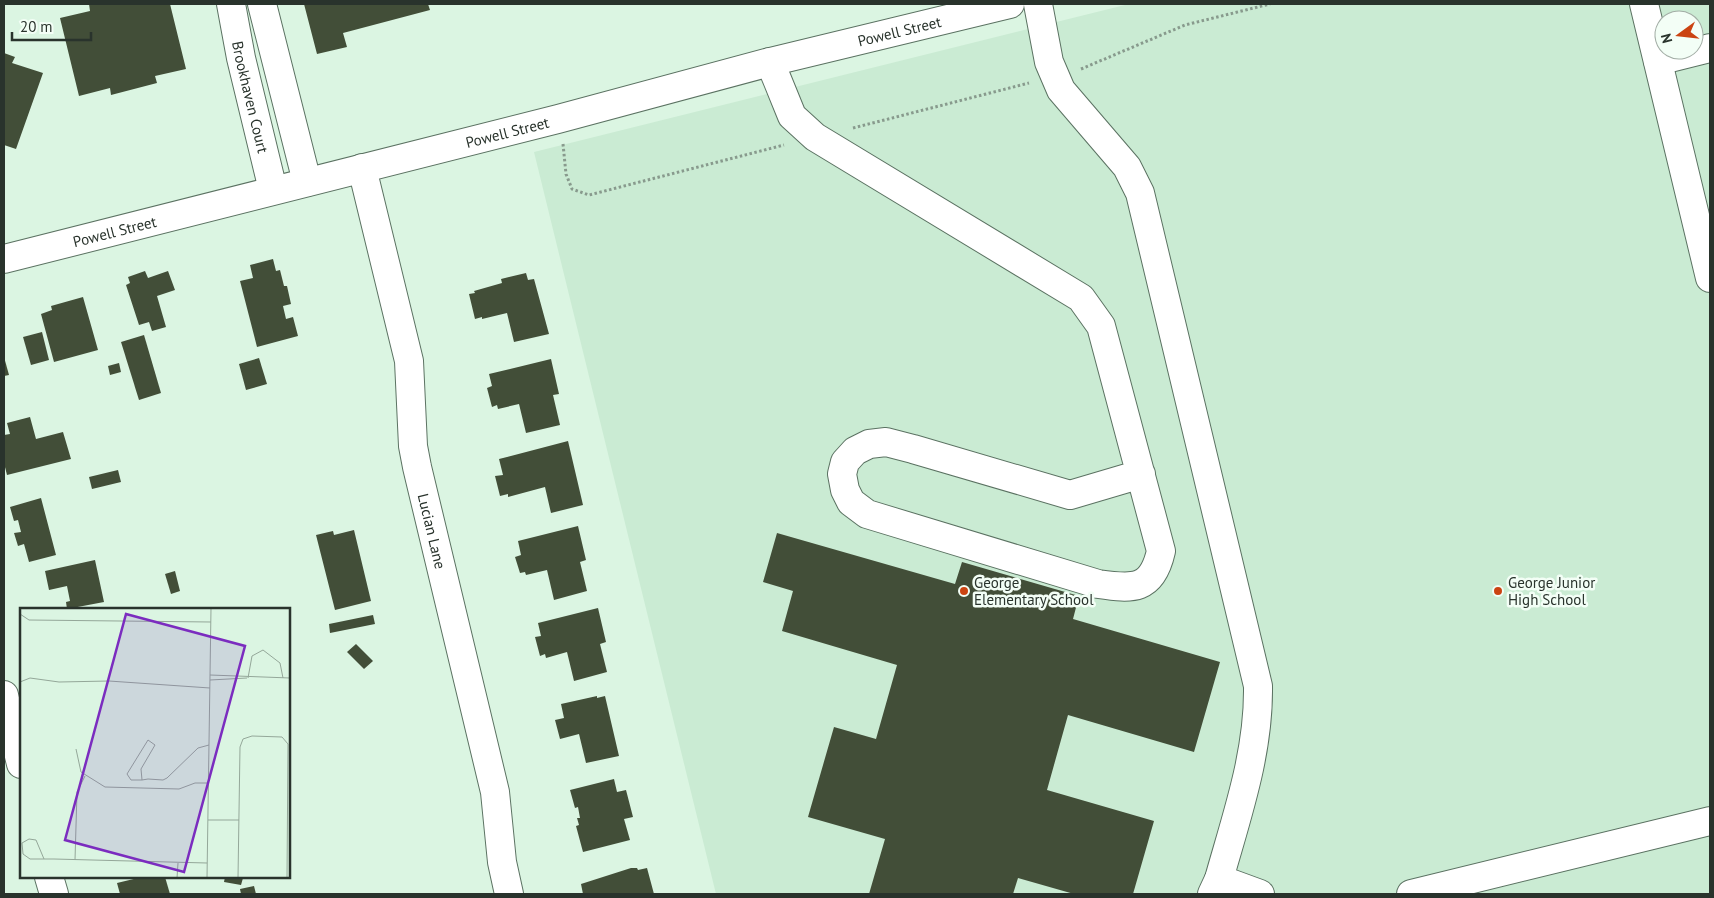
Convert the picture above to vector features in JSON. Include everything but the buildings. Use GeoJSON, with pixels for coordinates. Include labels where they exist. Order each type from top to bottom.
{"type":"FeatureCollection","features":[{"type":"Feature","properties":{"kind":"street","name":"Brookhaven Court"},"geometry":{"type":"LineString","coordinates":[[231,4],[241,58],[273,190]]}},
{"type":"Feature","properties":{"kind":"street"},"geometry":{"type":"LineString","coordinates":[[262,4],[307,182]]}},
{"type":"Feature","properties":{"kind":"street","name":"Powell Street"},"geometry":{"type":"LineString","coordinates":[[4,258],[558,119],[770,62],[1010,4]]}},
{"type":"Feature","properties":{"kind":"street"},"geometry":{"type":"LineString","coordinates":[[1038,4],[1049,62],[1061,90],[1127,167],[1140,193],[1258,686],[1259,716],[1254,755],[1216,887],[1260,894]]}},
{"type":"Feature","properties":{"kind":"street"},"geometry":{"type":"LineString","coordinates":[[1644,4],[1710,278]]}},
{"type":"Feature","properties":{"kind":"street"},"geometry":{"type":"LineString","coordinates":[[1658,61],[1710,48]]}},
{"type":"Feature","properties":{"kind":"street"},"geometry":{"type":"LineString","coordinates":[[770,62],[792,116],[815,138],[1081,298],[1101,326],[1141,474],[1161,551],[1157,570],[1144,583],[1128,588],[1098,584],[868,514],[851,502],[845,490],[842,474],[845,462],[855,451],[870,444],[886,442],[1070,494],[1141,474]]}},
{"type":"Feature","properties":{"kind":"street","name":"Lucian Lane"},"geometry":{"type":"LineString","coordinates":[[362,168],[408,361],[416,467],[494,792],[502,862],[509,894]]}},
{"type":"Feature","properties":{"kind":"street"},"geometry":{"type":"LineString","coordinates":[[4,695],[20,760]]}},
{"type":"Feature","properties":{"kind":"street"},"geometry":{"type":"LineString","coordinates":[[1411,894],[1710,821]]}},
{"type":"Feature","properties":{"kind":"path"},"geometry":{"type":"LineString","coordinates":[[1078,70],[1185,25],[1270,4]]}},
{"type":"Feature","properties":{"kind":"path"},"geometry":{"type":"LineString","coordinates":[[850,128],[1037,81]]}},
{"type":"Feature","properties":{"kind":"path"},"geometry":{"type":"LineString","coordinates":[[562,138],[566,174],[572,189],[589,195],[783,145]]}},
{"type":"Feature","properties":{"kind":"shaded area"},"geometry":{"type":"Polygon","coordinates":[[[1129,4],[1710,4],[1710,894],[716,894],[534,152],[1129,4]]]}},
{"type":"Feature","properties":{"kind":"place","name":"George Elementary School"},"geometry":{"type":"Point","coordinates":[964,591]}},
{"type":"Feature","properties":{"kind":"place","name":"George Junior High School"},"geometry":{"type":"Point","coordinates":[1498,591]}}]}
